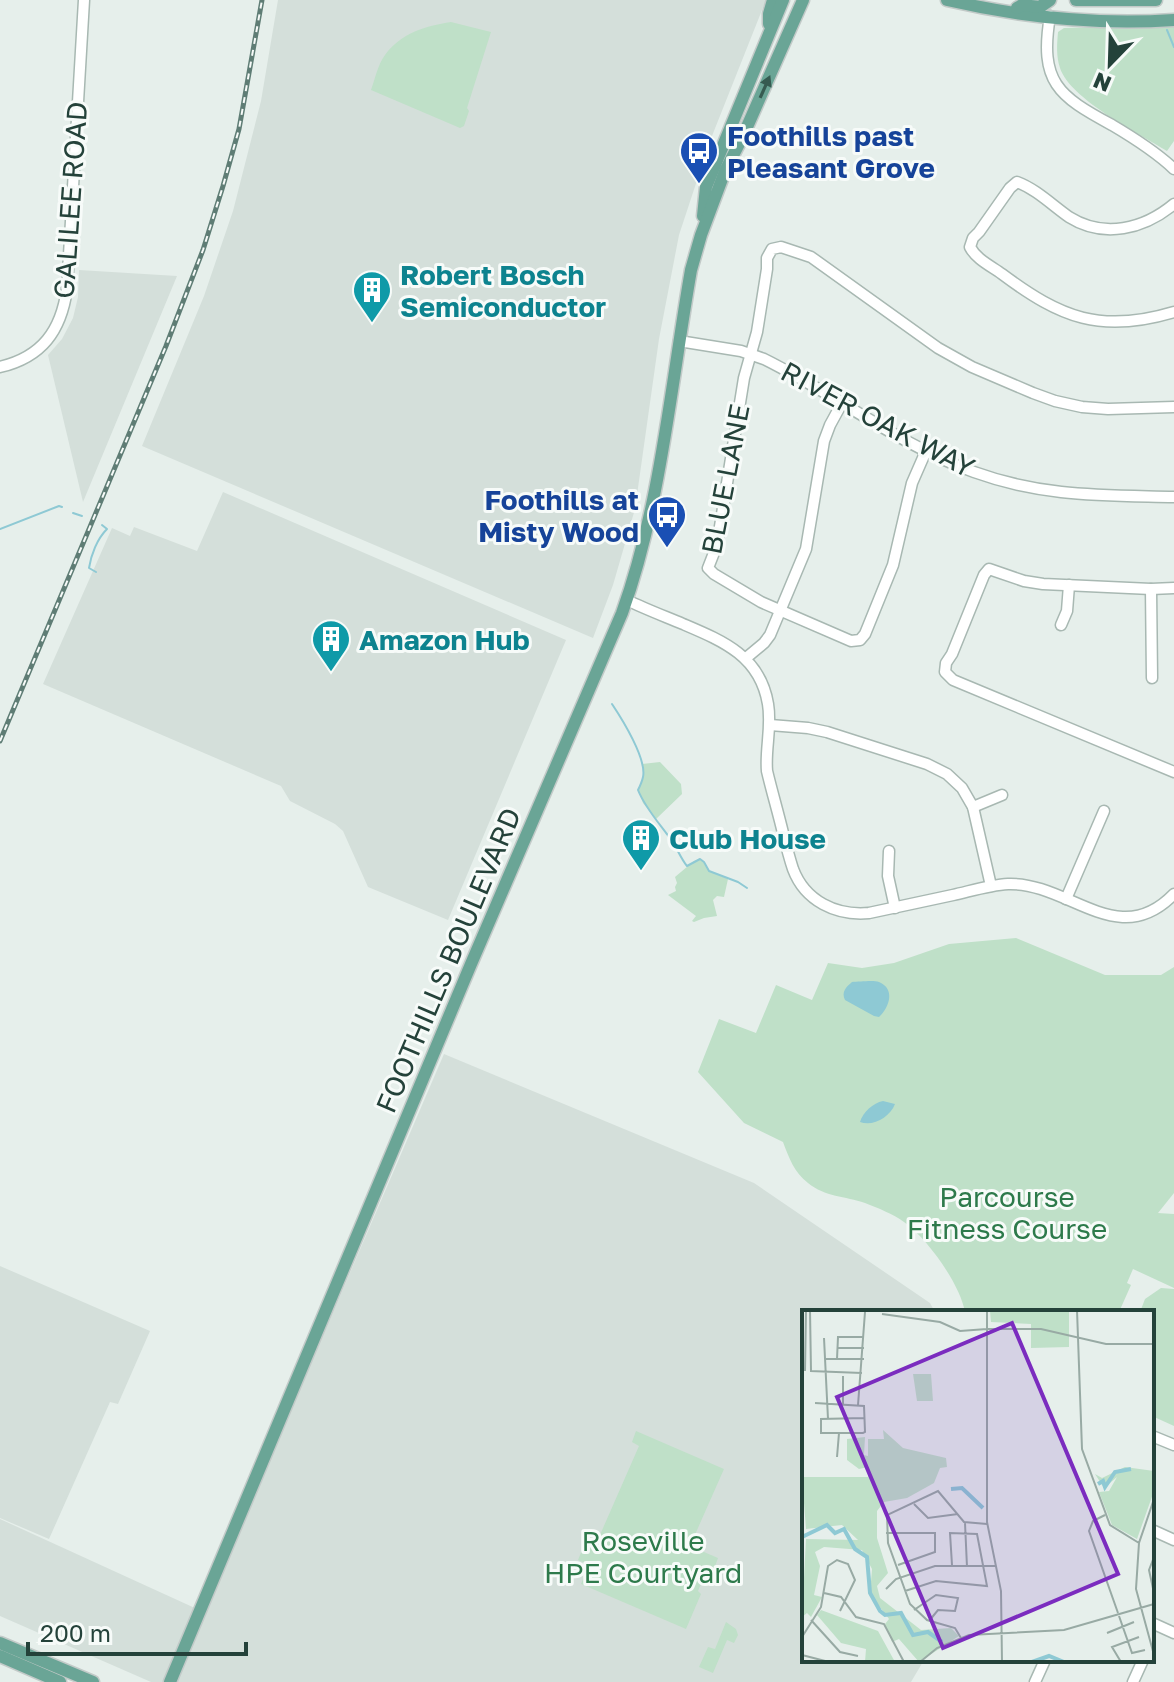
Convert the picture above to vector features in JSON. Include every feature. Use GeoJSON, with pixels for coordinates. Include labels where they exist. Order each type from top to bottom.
{"type":"FeatureCollection","features":[{"type":"Feature","properties":{"kind":"main road"},"geometry":{"type":"LineString","coordinates":[[769,34],[773,0]]}},
{"type":"Feature","properties":{"kind":"main road","name":"FOOTHILLS BOULEVARD"},"geometry":{"type":"LineString","coordinates":[[701,235],[706,187],[783,0]]}},
{"type":"Feature","properties":{"kind":"main road"},"geometry":{"type":"LineString","coordinates":[[947,0],[1050,16],[1146,22],[1174,20]]}},
{"type":"Feature","properties":{"kind":"main road"},"geometry":{"type":"LineString","coordinates":[[1012,12],[1022,5],[1040,7],[1050,0]]}},
{"type":"Feature","properties":{"kind":"main road"},"geometry":{"type":"LineString","coordinates":[[1076,0],[1156,0]]}},
{"type":"Feature","properties":{"kind":"main road","name":"FOOTHILLS BOULEVARD"},"geometry":{"type":"LineString","coordinates":[[170,1682],[627,600],[648,522],[691,270],[701,235],[725,171],[803,1]]}},
{"type":"Feature","properties":{"kind":"main road"},"geometry":{"type":"LineString","coordinates":[[1050,16],[1061,11],[1083,12],[1092,1]]}},
{"type":"Feature","properties":{"kind":"main road"},"geometry":{"type":"LineString","coordinates":[[741,105],[738,127],[743,136]]}},
{"type":"Feature","properties":{"kind":"main road"},"geometry":{"type":"LineString","coordinates":[[725,171],[733,137],[729,129]]}},
{"type":"Feature","properties":{"kind":"main road"},"geometry":{"type":"LineString","coordinates":[[0,1643],[93,1682]]}},
{"type":"Feature","properties":{"kind":"main road"},"geometry":{"type":"LineString","coordinates":[[0,1656],[60,1682]]}},
{"type":"Feature","properties":{"kind":"street","name":"GALILEE ROAD"},"geometry":{"type":"LineString","coordinates":[[0,367],[37,350],[53,332],[63,313],[84,0]]}},
{"type":"Feature","properties":{"kind":"street"},"geometry":{"type":"LineString","coordinates":[[1050,16],[1048,62],[1063,95],[1145,145],[1174,169]]}},
{"type":"Feature","properties":{"kind":"street"},"geometry":{"type":"LineString","coordinates":[[1174,204],[1140,225],[1121,229],[1100,228],[1070,217],[1026,185],[1017,182],[973,238],[970,247],[974,255],[1026,292],[1065,313],[1117,322],[1156,318],[1174,312]]}},
{"type":"Feature","properties":{"kind":"street"},"geometry":{"type":"LineString","coordinates":[[750,354],[757,332],[767,258],[772,249],[781,247],[811,257],[955,359],[1033,393],[1082,407],[1174,407]]}},
{"type":"Feature","properties":{"kind":"street","name":"RIVER OAK WAY"},"geometry":{"type":"LineString","coordinates":[[679,341],[750,354],[775,365],[926,451],[972,471],[1036,489],[1071,494],[1174,497]]}},
{"type":"Feature","properties":{"kind":"street","name":"BLUE LANE"},"geometry":{"type":"LineString","coordinates":[[750,354],[717,545],[708,568],[761,602],[851,641],[860,640],[893,565],[912,483],[926,451]]}},
{"type":"Feature","properties":{"kind":"street"},"geometry":{"type":"LineString","coordinates":[[746,658],[770,635],[806,549],[824,441],[842,403]]}},
{"type":"Feature","properties":{"kind":"street"},"geometry":{"type":"LineString","coordinates":[[1174,588],[1043,584],[989,569],[946,663],[945,672],[953,680],[1174,772]]}},
{"type":"Feature","properties":{"kind":"street"},"geometry":{"type":"LineString","coordinates":[[1061,625],[1067,611],[1069,585]]}},
{"type":"Feature","properties":{"kind":"street"},"geometry":{"type":"LineString","coordinates":[[1151,589],[1152,678]]}},
{"type":"Feature","properties":{"kind":"street"},"geometry":{"type":"LineString","coordinates":[[627,600],[726,642],[746,658],[764,687],[769,706],[769,779],[791,861],[801,884],[819,902],[843,912],[869,913],[991,886],[1026,885],[1046,890],[1099,913],[1122,918],[1150,912],[1174,894]]}},
{"type":"Feature","properties":{"kind":"street"},"geometry":{"type":"LineString","coordinates":[[770,725],[817,730],[927,764],[955,780],[973,807],[991,886]]}},
{"type":"Feature","properties":{"kind":"street"},"geometry":{"type":"LineString","coordinates":[[973,807],[1002,795]]}},
{"type":"Feature","properties":{"kind":"street"},"geometry":{"type":"LineString","coordinates":[[1066,899],[1104,811]]}},
{"type":"Feature","properties":{"kind":"street"},"geometry":{"type":"LineString","coordinates":[[889,851],[888,876],[895,908]]}},
{"type":"Feature","properties":{"kind":"street"},"geometry":{"type":"LineString","coordinates":[[1154,1437],[1174,1445]]}},
{"type":"Feature","properties":{"kind":"street"},"geometry":{"type":"LineString","coordinates":[[1154,1531],[1174,1540]]}},
{"type":"Feature","properties":{"kind":"street"},"geometry":{"type":"LineString","coordinates":[[1155,1625],[1174,1633]]}},
{"type":"Feature","properties":{"kind":"street"},"geometry":{"type":"LineString","coordinates":[[1035,1682],[1044,1662]]}},
{"type":"Feature","properties":{"kind":"street"},"geometry":{"type":"LineString","coordinates":[[1133,1682],[1142,1662]]}},
{"type":"Feature","properties":{"kind":"shaded area","name":"Robert Bosch Semiconductor"},"geometry":{"type":"Polygon","coordinates":[[[278,0],[766,0],[710,141],[679,235],[659,339],[635,509],[613,585],[593,638],[142,446],[204,296],[233,211],[261,101],[278,0]]]}},
{"type":"Feature","properties":{"kind":"shaded area"},"geometry":{"type":"Polygon","coordinates":[[[79,270],[177,276],[83,502],[48,355],[62,339],[73,318],[79,270]]]}},
{"type":"Feature","properties":{"kind":"shaded area"},"geometry":{"type":"Polygon","coordinates":[[[223,492],[566,640],[448,920],[368,887],[343,831],[290,801],[281,786],[43,684],[112,528],[130,536],[134,527],[197,551],[223,492]]]}},
{"type":"Feature","properties":{"kind":"shaded area"},"geometry":{"type":"Polygon","coordinates":[[[444,1054],[754,1183],[930,1303],[934,1310],[802,1310],[802,1662],[923,1662],[911,1682],[174,1682],[444,1054]]]}},
{"type":"Feature","properties":{"kind":"shaded area"},"geometry":{"type":"Polygon","coordinates":[[[0,1266],[150,1331],[118,1404],[110,1402],[49,1539],[0,1518],[0,1266]]]}},
{"type":"Feature","properties":{"kind":"shaded area"},"geometry":{"type":"Polygon","coordinates":[[[0,1519],[197,1609],[166,1682],[151,1682],[0,1616],[0,1519]]]}},
{"type":"Feature","properties":{"kind":"green space"},"geometry":{"type":"Polygon","coordinates":[[[451,22],[491,32],[467,108],[469,111],[464,126],[460,128],[371,90],[383,59],[398,41],[423,28],[451,22]]]}},
{"type":"Feature","properties":{"kind":"green space"},"geometry":{"type":"Polygon","coordinates":[[[1174,25],[1174,141],[1167,151],[1106,114],[1077,92],[1060,68],[1057,41],[1058,32],[1064,28],[1174,25]]]}},
{"type":"Feature","properties":{"kind":"green space"},"geometry":{"type":"Polygon","coordinates":[[[660,762],[681,784],[682,794],[656,819],[643,803],[638,790],[644,776],[642,764],[660,762]]]}},
{"type":"Feature","properties":{"kind":"green space"},"geometry":{"type":"Polygon","coordinates":[[[700,859],[709,871],[728,879],[724,897],[717,896],[713,900],[717,916],[694,922],[696,916],[668,895],[676,891],[675,877],[700,859]]]}},
{"type":"Feature","properties":{"kind":"green space","name":"Parcourse Fitness Course"},"geometry":{"type":"Polygon","coordinates":[[[1016,938],[1105,975],[1161,975],[1174,967],[1174,1193],[1158,1213],[1174,1214],[1174,1288],[1133,1269],[1127,1283],[1131,1285],[1120,1310],[964,1310],[950,1275],[913,1229],[880,1209],[828,1194],[808,1183],[796,1169],[783,1142],[744,1123],[698,1072],[719,1019],[756,1033],[776,985],[812,1000],[828,963],[862,968],[894,963],[949,944],[1016,938]]]}},
{"type":"Feature","properties":{"kind":"green space"},"geometry":{"type":"Polygon","coordinates":[[[1161,1288],[1174,1289],[1174,1426],[1154,1417],[1154,1310],[1141,1310],[1145,1299],[1161,1288]]]}},
{"type":"Feature","properties":{"kind":"green space","name":"Roseville HPE Courtyard"},"geometry":{"type":"Polygon","coordinates":[[[636,1431],[724,1469],[690,1546],[718,1558],[714,1569],[708,1567],[698,1591],[701,1594],[686,1629],[581,1584],[589,1565],[578,1560],[586,1540],[596,1544],[639,1446],[632,1442],[636,1431]]]}},
{"type":"Feature","properties":{"kind":"green space"},"geometry":{"type":"Polygon","coordinates":[[[726,1622],[736,1629],[738,1635],[734,1643],[727,1640],[713,1673],[699,1667],[708,1647],[715,1649],[726,1622]]]}},
{"type":"Feature","properties":{"kind":"water"},"geometry":{"type":"Polygon","coordinates":[[[876,981],[888,989],[888,1004],[879,1017],[845,1000],[844,992],[852,982],[876,981]]]}},
{"type":"Feature","properties":{"kind":"water"},"geometry":{"type":"Polygon","coordinates":[[[883,1101],[895,1104],[889,1113],[875,1122],[860,1122],[869,1108],[883,1101]]]}},
{"type":"Feature","properties":{"kind":"waterway"},"geometry":{"type":"LineString","coordinates":[[1167,30],[1174,47]]}},
{"type":"Feature","properties":{"kind":"waterway"},"geometry":{"type":"LineString","coordinates":[[0,529],[62,507]]}},
{"type":"Feature","properties":{"kind":"waterway"},"geometry":{"type":"LineString","coordinates":[[73,513],[82,516]]}},
{"type":"Feature","properties":{"kind":"waterway"},"geometry":{"type":"LineString","coordinates":[[96,572],[89,568],[95,547],[107,529],[102,525]]}},
{"type":"Feature","properties":{"kind":"waterway"},"geometry":{"type":"LineString","coordinates":[[612,704],[633,739],[641,760],[643,777],[638,790],[641,797],[685,864],[687,866],[700,859],[709,871],[747,888]]}},
{"type":"Feature","properties":{"kind":"railway"},"geometry":{"type":"LineString","coordinates":[[0,741],[166,346],[203,250],[239,129],[262,0]]}},
{"type":"Feature","properties":{"kind":"place","name":"Foothills past Pleasant Grove"},"geometry":{"type":"Point","coordinates":[699,185]}},
{"type":"Feature","properties":{"kind":"place","name":"Robert Bosch Semiconductor"},"geometry":{"type":"Point","coordinates":[372,324]}},
{"type":"Feature","properties":{"kind":"place","name":"Foothills at Misty Wood"},"geometry":{"type":"Point","coordinates":[667,549]}},
{"type":"Feature","properties":{"kind":"place","name":"Amazon Hub"},"geometry":{"type":"Point","coordinates":[331,673]}},
{"type":"Feature","properties":{"kind":"place","name":"Club House"},"geometry":{"type":"Point","coordinates":[641,872]}}]}
